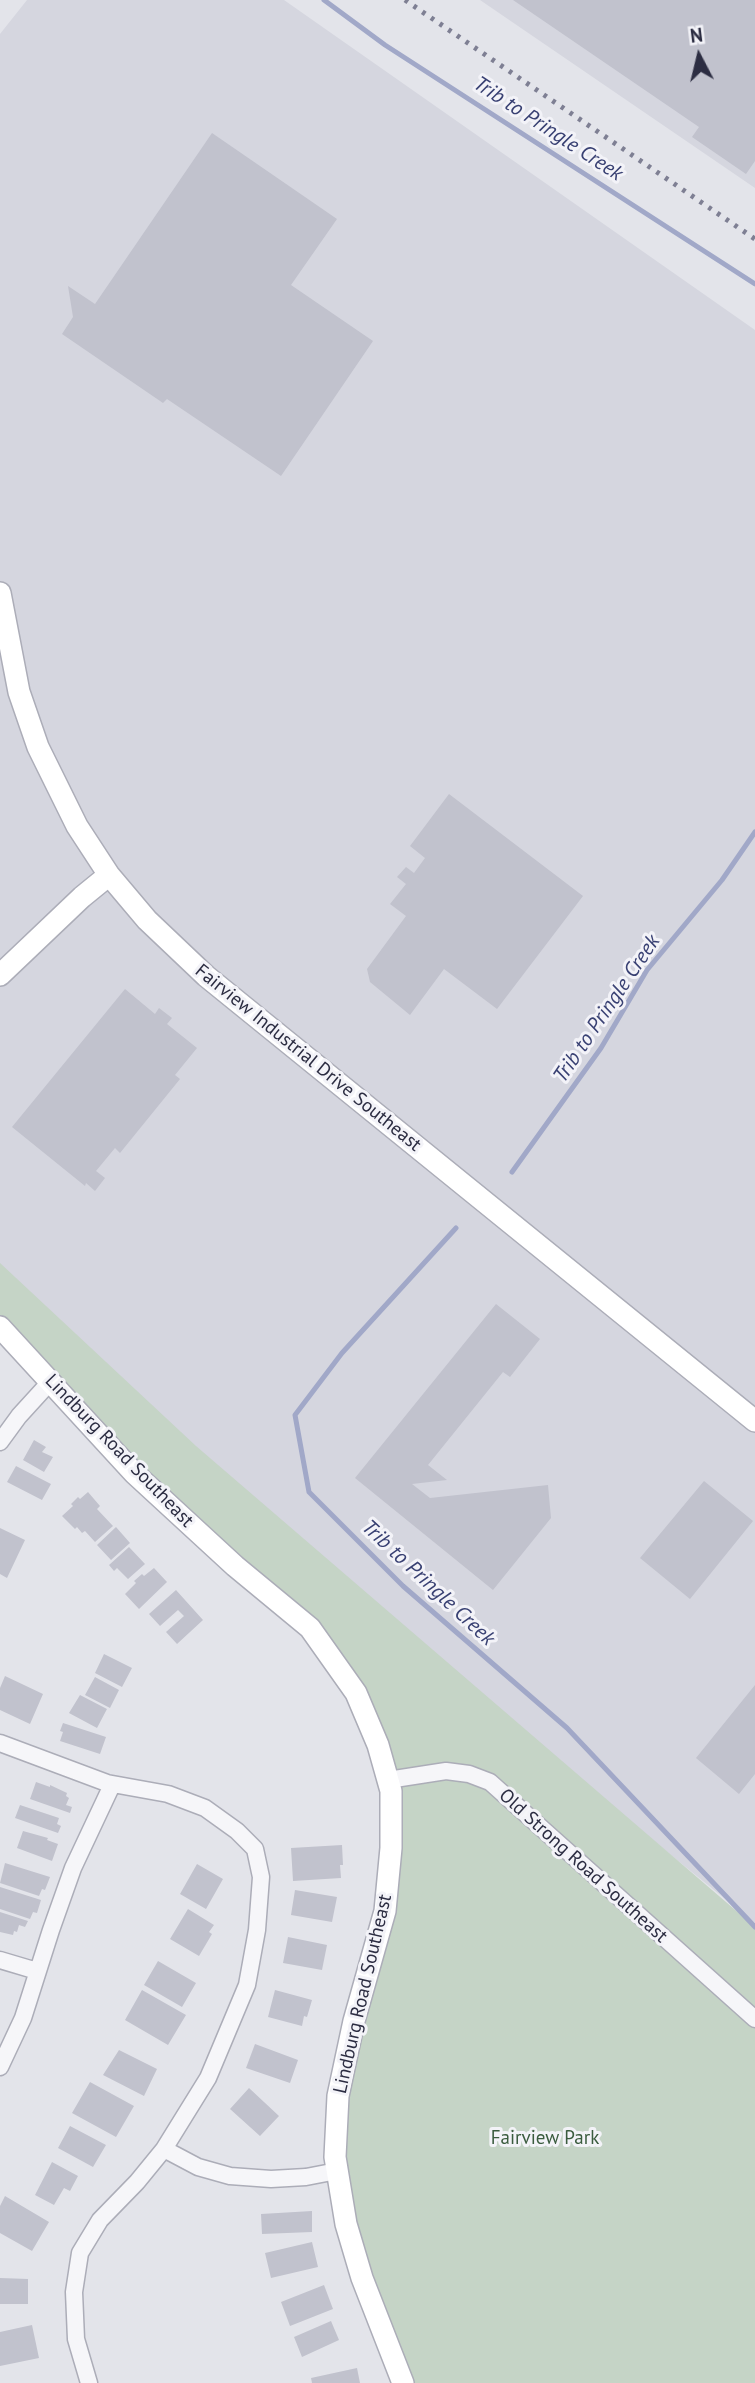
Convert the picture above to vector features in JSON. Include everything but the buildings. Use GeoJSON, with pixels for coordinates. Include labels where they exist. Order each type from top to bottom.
{"type":"FeatureCollection","features":[{"type":"Feature","properties":{"kind":"street","name":"Fairview Industrial Drive Southeast"},"geometry":{"type":"LineString","coordinates":[[0,593],[19,692],[38,747],[77,826],[109,875],[147,920],[206,976],[755,1421]]}},
{"type":"Feature","properties":{"kind":"street"},"geometry":{"type":"LineString","coordinates":[[0,975],[109,875]]}},
{"type":"Feature","properties":{"kind":"street","name":"Lindburg Road Southeast"},"geometry":{"type":"LineString","coordinates":[[0,1327],[134,1473],[167,1505],[310,1628],[356,1693],[378,1745],[391,1791],[391,1849],[385,1911],[354,2021],[338,2096],[335,2133],[337,2171],[346,2224],[362,2278],[402,2383]]}},
{"type":"Feature","properties":{"kind":"street"},"geometry":{"type":"LineString","coordinates":[[0,1442],[50,1382]]}},
{"type":"Feature","properties":{"kind":"street"},"geometry":{"type":"LineString","coordinates":[[0,1743],[112,1785],[169,1794],[205,1808],[237,1830],[255,1849],[261,1877],[257,1930],[247,1985],[208,2078],[164,2149],[138,2182],[100,2221],[80,2253],[74,2292],[76,2339],[89,2383]]}},
{"type":"Feature","properties":{"kind":"street","name":"Old Strong Road Southeast"},"geometry":{"type":"LineString","coordinates":[[388,1780],[446,1771],[469,1774],[490,1782],[755,2019]]}},
{"type":"Feature","properties":{"kind":"street"},"geometry":{"type":"LineString","coordinates":[[0,2067],[23,2018],[74,1868],[112,1785]]}},
{"type":"Feature","properties":{"kind":"street"},"geometry":{"type":"LineString","coordinates":[[0,1960],[37,1971]]}},
{"type":"Feature","properties":{"kind":"street"},"geometry":{"type":"LineString","coordinates":[[164,2149],[198,2167],[230,2176],[271,2179],[306,2177],[337,2171]]}},
{"type":"Feature","properties":{"kind":"shaded area"},"geometry":{"type":"Polygon","coordinates":[[[27,0],[284,0],[755,330],[755,1923],[131,1419],[0,1278],[0,34],[27,0]]]}},
{"type":"Feature","properties":{"kind":"shaded area"},"geometry":{"type":"Polygon","coordinates":[[[480,0],[755,0],[755,188],[480,0]]]}},
{"type":"Feature","properties":{"kind":"green space","name":"Fairview Park"},"geometry":{"type":"Polygon","coordinates":[[[0,1263],[196,1446],[755,1927],[755,2383],[403,2383],[335,2157],[385,1911],[391,1791],[327,1651],[235,1566],[0,1327],[0,1263]]]}},
{"type":"Feature","properties":{"kind":"waterway","name":"Trib to Pringle Creek"},"geometry":{"type":"LineString","coordinates":[[324,0],[385,45],[755,284]]}},
{"type":"Feature","properties":{"kind":"waterway","name":"Trib to Pringle Creek"},"geometry":{"type":"LineString","coordinates":[[512,1172],[601,1048],[647,970],[722,880],[755,832]]}},
{"type":"Feature","properties":{"kind":"waterway","name":"Trib to Pringle Creek"},"geometry":{"type":"LineString","coordinates":[[456,1228],[342,1353],[295,1415],[309,1492],[403,1586],[567,1728],[755,1927]]}},
{"type":"Feature","properties":{"kind":"railway"},"geometry":{"type":"LineString","coordinates":[[405,0],[755,239]]}}]}
